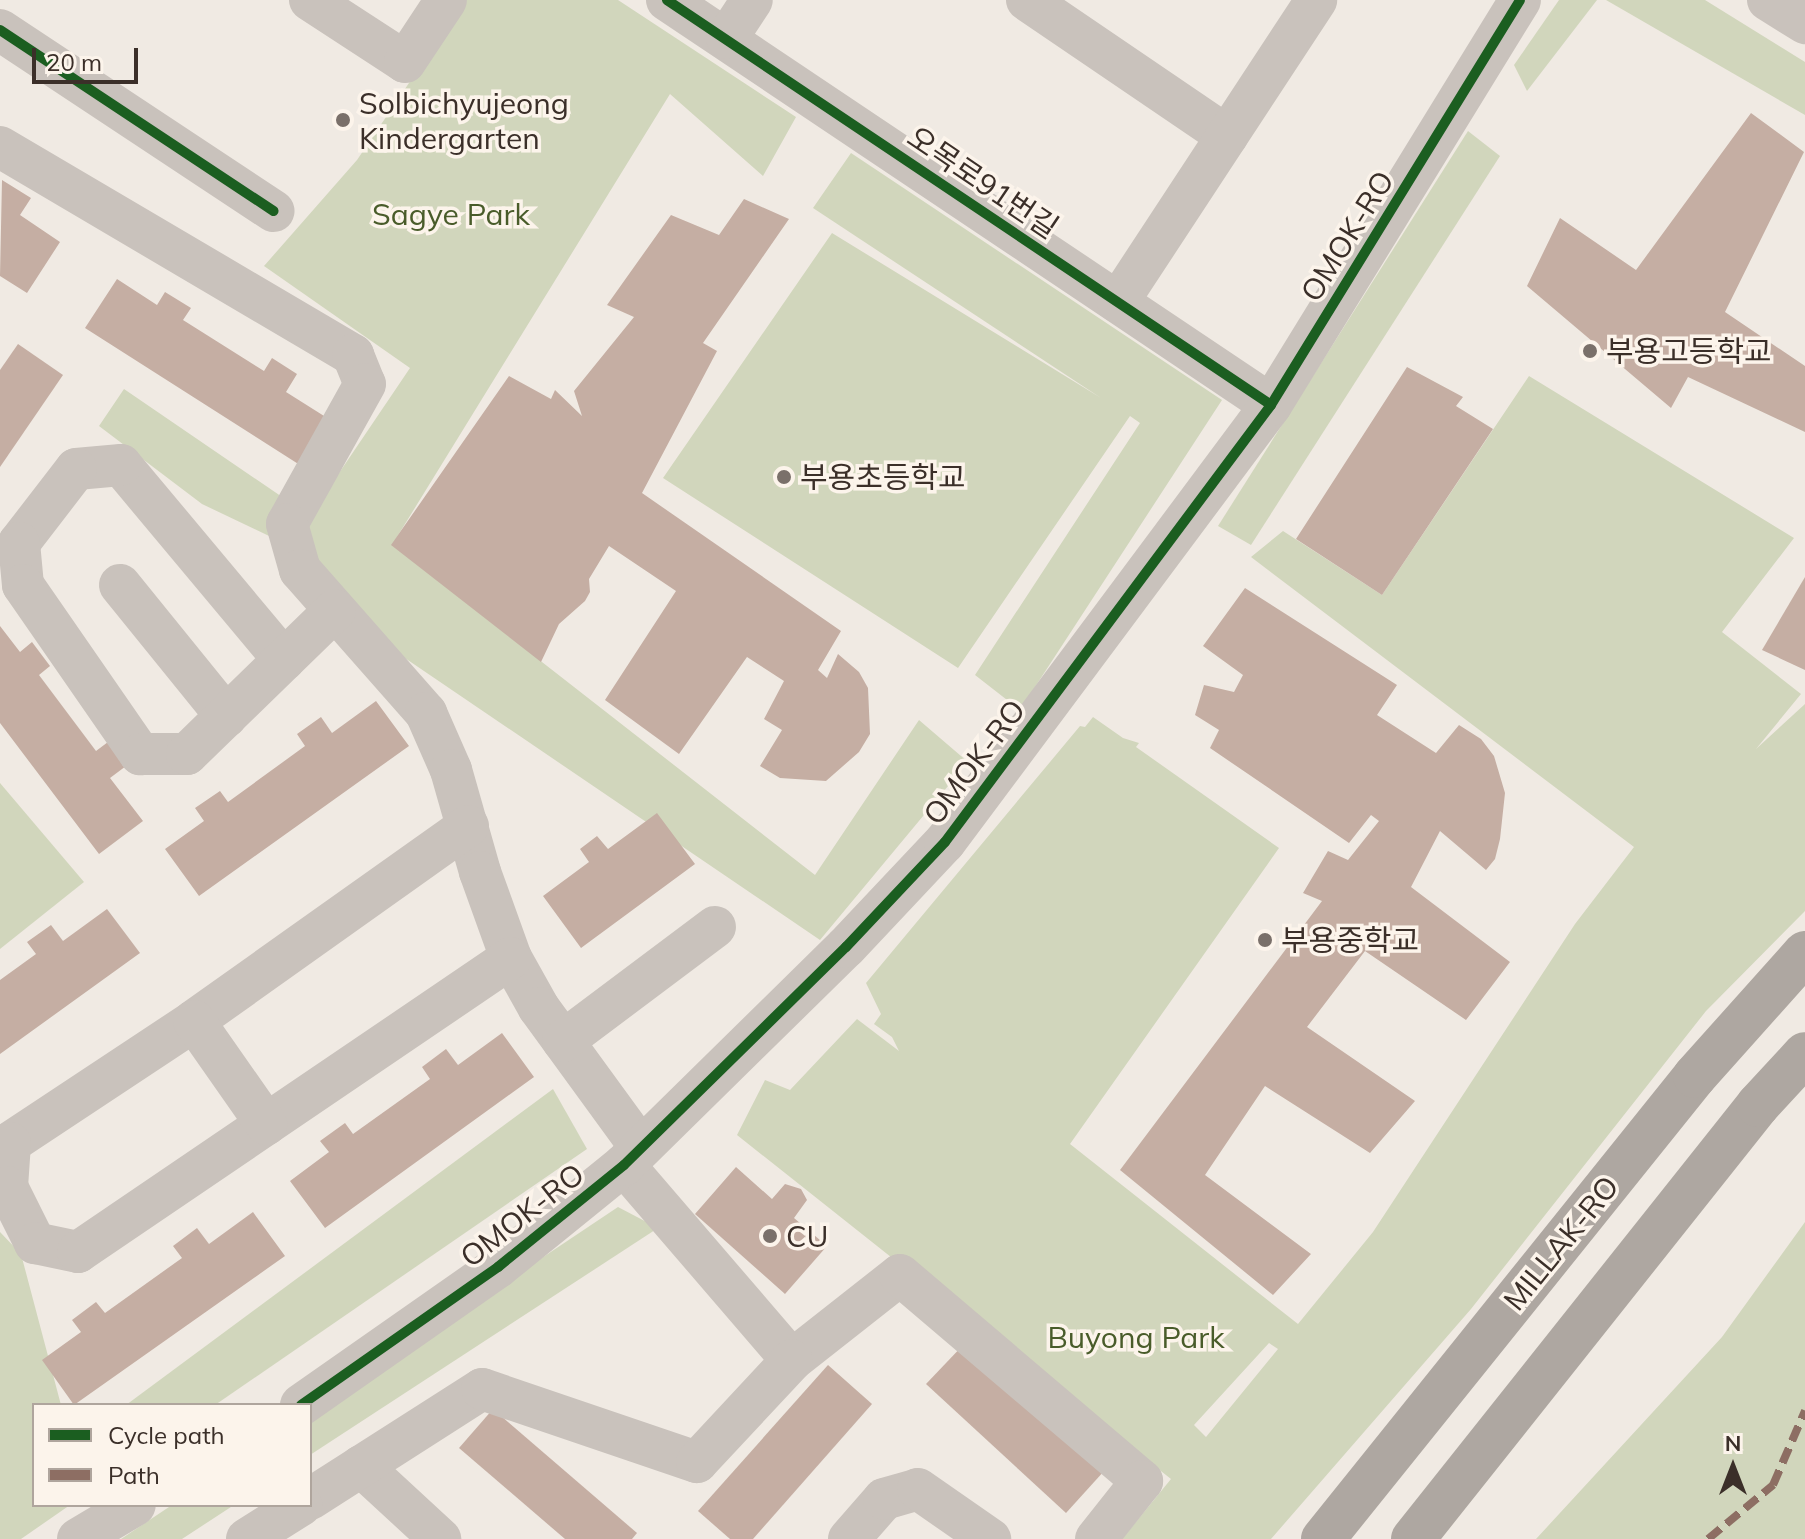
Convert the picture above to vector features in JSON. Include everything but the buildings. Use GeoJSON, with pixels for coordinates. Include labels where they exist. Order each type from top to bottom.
{"type":"FeatureCollection","features":[{"type":"Feature","properties":{"kind":"main road","name":"MILLAK-RO"},"geometry":{"type":"LineString","coordinates":[[1323,1539],[1695,1076],[1805,953]]}},
{"type":"Feature","properties":{"kind":"main road"},"geometry":{"type":"LineString","coordinates":[[1413,1539],[1758,1105],[1805,1054]]}},
{"type":"Feature","properties":{"kind":"street"},"geometry":{"type":"LineString","coordinates":[[310,0],[405,62],[446,0]]}},
{"type":"Feature","properties":{"kind":"street","name":"오목로91번길"},"geometry":{"type":"LineString","coordinates":[[667,0],[1271,405]]}},
{"type":"Feature","properties":{"kind":"street"},"geometry":{"type":"LineString","coordinates":[[727,38],[752,0]]}},
{"type":"Feature","properties":{"kind":"street"},"geometry":{"type":"LineString","coordinates":[[1027,0],[1227,136]]}},
{"type":"Feature","properties":{"kind":"street"},"geometry":{"type":"LineString","coordinates":[[1118,302],[1316,0]]}},
{"type":"Feature","properties":{"kind":"street","name":"OMOK-RO"},"geometry":{"type":"LineString","coordinates":[[304,1403],[498,1267],[632,1156],[846,947],[945,842],[1271,405],[1520,0]]}},
{"type":"Feature","properties":{"kind":"street"},"geometry":{"type":"LineString","coordinates":[[1768,0],[1805,23]]}},
{"type":"Feature","properties":{"kind":"street"},"geometry":{"type":"LineString","coordinates":[[0,30],[273,211]]}},
{"type":"Feature","properties":{"kind":"street"},"geometry":{"type":"LineString","coordinates":[[0,147],[353,355],[365,384],[287,524],[300,570],[426,713],[451,770],[511,958],[539,1008],[563,1041],[632,1156],[792,1360]]}},
{"type":"Feature","properties":{"kind":"street"},"geometry":{"type":"LineString","coordinates":[[284,660],[121,465],[76,469],[19,543],[23,585],[140,754],[187,754],[284,660],[335,610]]}},
{"type":"Feature","properties":{"kind":"street"},"geometry":{"type":"LineString","coordinates":[[120,585],[226,716]]}},
{"type":"Feature","properties":{"kind":"street"},"geometry":{"type":"LineString","coordinates":[[468,826],[194,1021],[10,1143],[7,1187],[35,1243],[78,1252],[511,958]]}},
{"type":"Feature","properties":{"kind":"street"},"geometry":{"type":"LineString","coordinates":[[563,1041],[715,927]]}},
{"type":"Feature","properties":{"kind":"street"},"geometry":{"type":"LineString","coordinates":[[194,1021],[266,1124]]}},
{"type":"Feature","properties":{"kind":"street"},"geometry":{"type":"LineString","coordinates":[[312,1498],[482,1389],[697,1462],[792,1360],[900,1275],[1142,1481],[1096,1539]]}},
{"type":"Feature","properties":{"kind":"street"},"geometry":{"type":"LineString","coordinates":[[361,1466],[440,1539]]}},
{"type":"Feature","properties":{"kind":"street"},"geometry":{"type":"LineString","coordinates":[[849,1539],[884,1499],[918,1489],[990,1539]]}},
{"type":"Feature","properties":{"kind":"street"},"geometry":{"type":"LineString","coordinates":[[78,1539],[132,1507]]}},
{"type":"Feature","properties":{"kind":"street"},"geometry":{"type":"LineString","coordinates":[[247,1539],[298,1507]]}},
{"type":"Feature","properties":{"kind":"green space","name":"Sagye Park"},"geometry":{"type":"Polygon","coordinates":[[[465,0],[618,0],[796,117],[763,176],[670,94],[392,545],[815,875],[919,720],[968,762],[820,940],[371,635],[313,557],[202,504],[99,426],[124,389],[310,516],[410,368],[264,266],[357,160],[465,0]]]}},
{"type":"Feature","properties":{"kind":"green space"},"geometry":{"type":"Polygon","coordinates":[[[1559,0],[1597,0],[1527,91],[1514,65],[1559,0]]]}},
{"type":"Feature","properties":{"kind":"green space"},"geometry":{"type":"Polygon","coordinates":[[[1606,0],[1705,0],[1805,62],[1805,115],[1606,0]]]}},
{"type":"Feature","properties":{"kind":"green space"},"geometry":{"type":"Polygon","coordinates":[[[1468,131],[1500,156],[1251,545],[1218,526],[1468,131]]]}},
{"type":"Feature","properties":{"kind":"green space"},"geometry":{"type":"Polygon","coordinates":[[[851,153],[1222,400],[1020,710],[975,675],[1140,423],[1130,416],[958,668],[663,478],[832,233],[1101,398],[813,208],[851,153]]]}},
{"type":"Feature","properties":{"kind":"green space","name":"Buyong Park"},"geometry":{"type":"Polygon","coordinates":[[[1529,376],[1794,538],[1722,632],[1801,694],[1756,749],[1805,704],[1805,911],[1706,1011],[1471,1309],[1271,1539],[1122,1539],[1171,1479],[737,1135],[765,1080],[790,1090],[857,1019],[899,1051],[892,1037],[874,1024],[881,1014],[866,983],[1080,726],[1085,727],[1093,717],[1123,738],[1139,743],[1136,747],[1279,848],[1070,1144],[1298,1324],[1373,1232],[1575,924],[1634,847],[1251,557],[1283,531],[1382,595],[1529,376]],[[1269,1343],[1194,1425],[1206,1437],[1278,1349],[1269,1343]]]}},
{"type":"Feature","properties":{"kind":"green space"},"geometry":{"type":"Polygon","coordinates":[[[0,783],[84,882],[0,949],[0,783]]]}},
{"type":"Feature","properties":{"kind":"green space"},"geometry":{"type":"Polygon","coordinates":[[[553,1089],[587,1149],[218,1403],[129,1403],[553,1089]]]}},
{"type":"Feature","properties":{"kind":"green space"},"geometry":{"type":"Polygon","coordinates":[[[618,1207],[658,1228],[312,1454],[312,1412],[618,1207]]]}},
{"type":"Feature","properties":{"kind":"green space"},"geometry":{"type":"Polygon","coordinates":[[[1805,1222],[1805,1539],[1536,1539],[1722,1337],[1805,1222]]]}},
{"type":"Feature","properties":{"kind":"green space"},"geometry":{"type":"Polygon","coordinates":[[[0,1232],[21,1254],[60,1403],[32,1403],[32,1507],[67,1507],[21,1539],[0,1539],[0,1232]]]}},
{"type":"Feature","properties":{"kind":"green space"},"geometry":{"type":"Polygon","coordinates":[[[169,1507],[231,1507],[182,1539],[121,1539],[169,1507]]]}},
{"type":"Feature","properties":{"kind":"marked path"},"geometry":{"type":"LineString","coordinates":[[1708,1539],[1773,1485],[1805,1411]]}},
{"type":"Feature","properties":{"kind":"cycle path"},"geometry":{"type":"LineString","coordinates":[[667,0],[1271,405]]}},
{"type":"Feature","properties":{"kind":"cycle path"},"geometry":{"type":"LineString","coordinates":[[304,1403],[498,1267],[624,1165],[846,947],[945,842],[1271,405],[1520,0]]}},
{"type":"Feature","properties":{"kind":"cycle path"},"geometry":{"type":"LineString","coordinates":[[0,30],[273,211]]}},
{"type":"Feature","properties":{"kind":"place","name":"Solbichyujeong Kindergarten"},"geometry":{"type":"Point","coordinates":[343,120]}},
{"type":"Feature","properties":{"kind":"place","name":"부용고등학교"},"geometry":{"type":"Point","coordinates":[1590,351]}},
{"type":"Feature","properties":{"kind":"place","name":"부용초등학교"},"geometry":{"type":"Point","coordinates":[784,477]}},
{"type":"Feature","properties":{"kind":"place","name":"부용중학교"},"geometry":{"type":"Point","coordinates":[1265,940]}},
{"type":"Feature","properties":{"kind":"place","name":"CU"},"geometry":{"type":"Point","coordinates":[770,1236]}}]}
